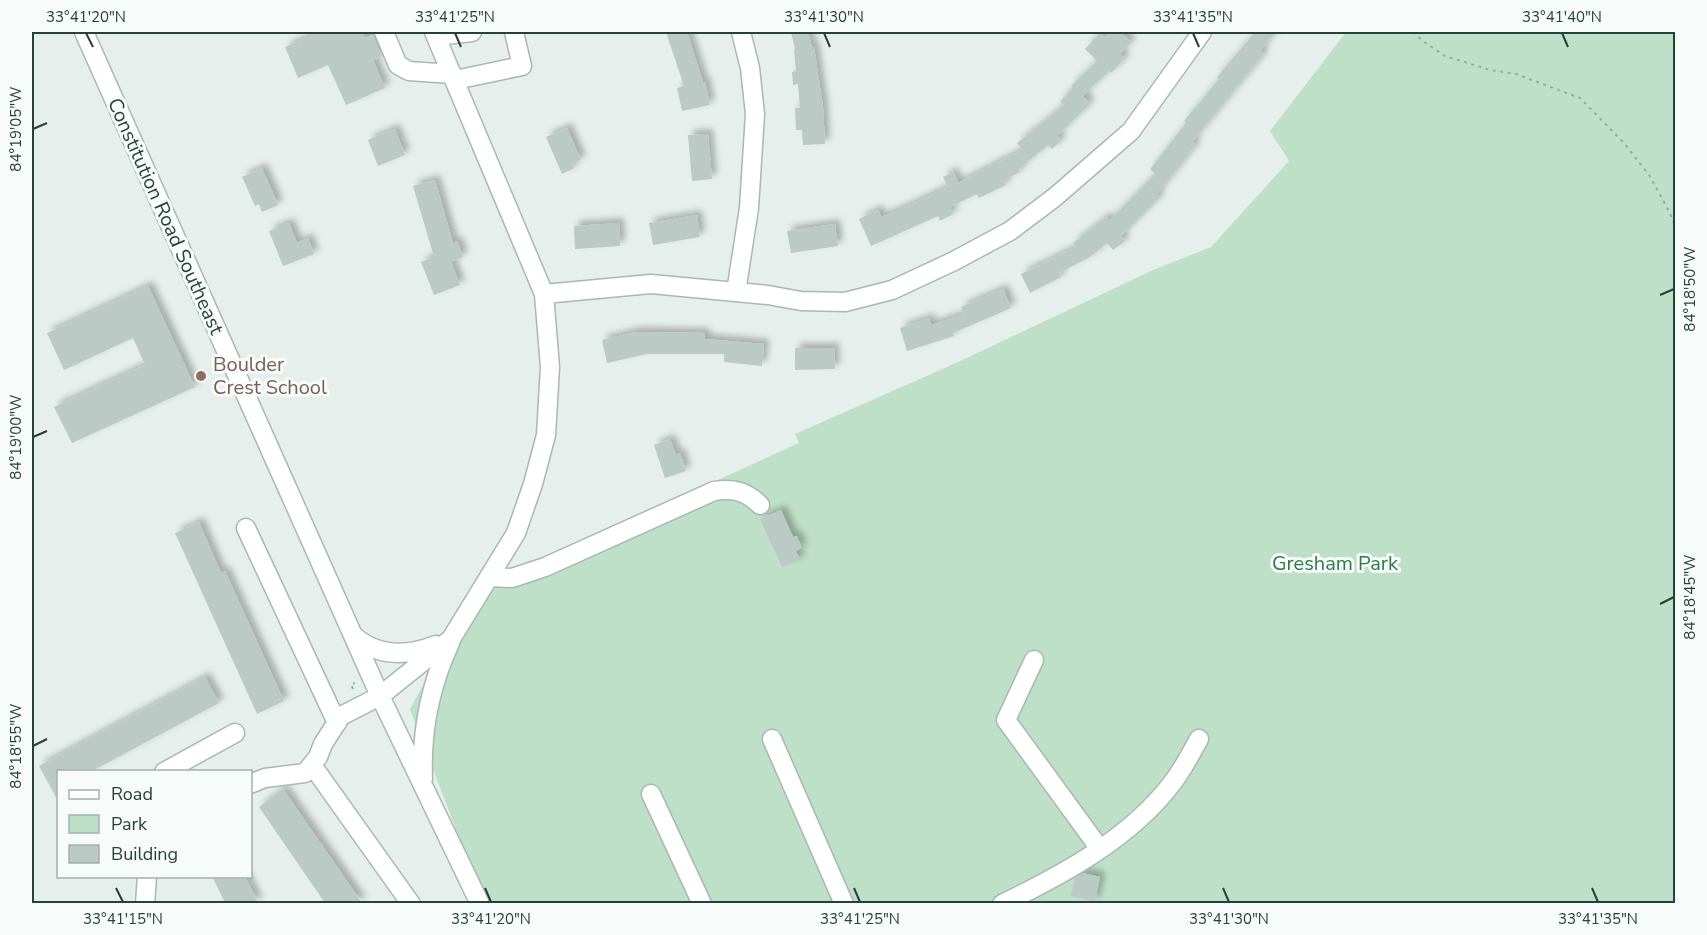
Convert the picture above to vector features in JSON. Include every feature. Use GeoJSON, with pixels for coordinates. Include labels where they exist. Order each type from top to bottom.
{"type":"FeatureCollection","features":[{"type":"Feature","properties":{"kind":"street","name":"Constitution Road Southeast"},"geometry":{"type":"LineString","coordinates":[[84,32],[380,696],[480,903]]}},
{"type":"Feature","properties":{"kind":"street"},"geometry":{"type":"LineString","coordinates":[[384,32],[398,65],[409,71],[453,77],[522,66],[514,32]]}},
{"type":"Feature","properties":{"kind":"street"},"geometry":{"type":"LineString","coordinates":[[423,785],[424,735],[438,669],[452,639],[516,533],[533,484],[546,435],[550,367],[544,294],[435,34],[472,32]]}},
{"type":"Feature","properties":{"kind":"street"},"geometry":{"type":"LineString","coordinates":[[736,292],[749,208],[755,114],[750,68],[741,32]]}},
{"type":"Feature","properties":{"kind":"street"},"geometry":{"type":"LineString","coordinates":[[544,294],[651,284],[768,295],[801,301],[845,302],[892,290],[1010,231],[1055,197],[1131,131],[1202,32]]}},
{"type":"Feature","properties":{"kind":"street"},"geometry":{"type":"LineString","coordinates":[[490,577],[512,578],[545,567],[714,491],[728,489],[741,491],[751,496],[760,505]]}},
{"type":"Feature","properties":{"kind":"street"},"geometry":{"type":"LineString","coordinates":[[246,528],[341,718]]}},
{"type":"Feature","properties":{"kind":"street"},"geometry":{"type":"LineString","coordinates":[[355,638],[365,646],[384,652],[405,653],[422,651],[452,639]]}},
{"type":"Feature","properties":{"kind":"street"},"geometry":{"type":"LineString","coordinates":[[252,783],[264,778],[304,773],[312,765],[341,718],[380,696],[452,639]]}},
{"type":"Feature","properties":{"kind":"street"},"geometry":{"type":"LineString","coordinates":[[1034,660],[1006,720],[1100,849]]}},
{"type":"Feature","properties":{"kind":"street"},"geometry":{"type":"LineString","coordinates":[[166,770],[235,733]]}},
{"type":"Feature","properties":{"kind":"street"},"geometry":{"type":"LineString","coordinates":[[772,739],[844,903]]}},
{"type":"Feature","properties":{"kind":"street"},"geometry":{"type":"LineString","coordinates":[[1002,903],[1080,862],[1136,823],[1173,782],[1199,739]]}},
{"type":"Feature","properties":{"kind":"street"},"geometry":{"type":"LineString","coordinates":[[312,765],[411,903]]}},
{"type":"Feature","properties":{"kind":"street"},"geometry":{"type":"LineString","coordinates":[[651,794],[702,903]]}},
{"type":"Feature","properties":{"kind":"street"},"geometry":{"type":"LineString","coordinates":[[145,903],[147,878]]}},
{"type":"Feature","properties":{"kind":"path"},"geometry":{"type":"LineString","coordinates":[[1413,32],[1445,56],[1490,70],[1516,74],[1580,98],[1624,143],[1649,175],[1676,228]]}},
{"type":"Feature","properties":{"kind":"path"},"geometry":{"type":"LineString","coordinates":[[353,689],[351,684],[355,683]]}},
{"type":"Feature","properties":{"kind":"green space","name":"Gresham Park"},"geometry":{"type":"Polygon","coordinates":[[[1346,32],[1675,32],[1675,903],[484,903],[410,709],[476,590],[799,443],[795,434],[956,363],[1153,270],[1211,247],[1289,161],[1270,131],[1346,32]]]}},
{"type":"Feature","properties":{"kind":"building"},"geometry":{"type":"Polygon","coordinates":[[[315,32],[362,32],[365,38],[373,35],[382,56],[373,60],[385,88],[346,105],[328,65],[298,78],[285,47],[316,34],[315,32]]]}},
{"type":"Feature","properties":{"kind":"building"},"geometry":{"type":"Polygon","coordinates":[[[666,32],[687,32],[703,82],[705,82],[710,105],[682,111],[677,88],[684,86],[666,32]]]}},
{"type":"Feature","properties":{"kind":"building"},"geometry":{"type":"Polygon","coordinates":[[[791,32],[808,32],[812,47],[814,47],[823,107],[825,144],[803,145],[802,130],[796,130],[795,108],[800,108],[798,84],[793,85],[792,72],[796,71],[795,49],[791,32]]]}},
{"type":"Feature","properties":{"kind":"building"},"geometry":{"type":"Polygon","coordinates":[[[1109,32],[1120,32],[1131,42],[1120,54],[1125,58],[1083,96],[1090,104],[1057,136],[1061,141],[1052,149],[1048,145],[1019,169],[1020,172],[1004,180],[1006,185],[979,198],[977,194],[950,207],[953,214],[940,221],[938,216],[871,246],[859,219],[878,210],[881,217],[897,211],[948,187],[943,177],[953,172],[958,183],[1022,150],[1017,143],[1064,105],[1060,101],[1073,88],[1071,86],[1097,61],[1085,49],[1100,33],[1104,37],[1109,32]]]}},
{"type":"Feature","properties":{"kind":"building"},"geometry":{"type":"Polygon","coordinates":[[[1255,32],[1275,32],[1260,51],[1264,54],[1192,142],[1196,145],[1157,194],[1160,197],[1121,236],[1125,241],[1113,250],[1107,243],[1090,257],[1059,273],[1061,277],[1030,293],[1021,274],[1076,247],[1073,243],[1106,217],[1109,221],[1155,174],[1150,169],[1186,123],[1184,121],[1219,79],[1217,77],[1255,32]]]}},
{"type":"Feature","properties":{"kind":"building"},"geometry":{"type":"Polygon","coordinates":[[[567,128],[581,160],[572,164],[574,168],[562,174],[546,137],[567,128]]]}},
{"type":"Feature","properties":{"kind":"building"},"geometry":{"type":"Polygon","coordinates":[[[395,129],[405,155],[378,166],[368,140],[395,129]]]}},
{"type":"Feature","properties":{"kind":"building"},"geometry":{"type":"Polygon","coordinates":[[[708,134],[712,179],[692,181],[688,135],[708,134]]]}},
{"type":"Feature","properties":{"kind":"building"},"geometry":{"type":"Polygon","coordinates":[[[262,168],[278,205],[262,212],[259,204],[255,206],[242,177],[262,168]]]}},
{"type":"Feature","properties":{"kind":"building"},"geometry":{"type":"Polygon","coordinates":[[[435,180],[453,243],[457,241],[463,257],[451,262],[460,285],[434,295],[421,262],[434,257],[413,186],[435,180]]]}},
{"type":"Feature","properties":{"kind":"building"},"geometry":{"type":"Polygon","coordinates":[[[697,215],[700,237],[653,245],[649,223],[697,215]]]}},
{"type":"Feature","properties":{"kind":"building"},"geometry":{"type":"Polygon","coordinates":[[[289,223],[297,243],[308,238],[314,254],[283,266],[269,231],[289,223]]]}},
{"type":"Feature","properties":{"kind":"building"},"geometry":{"type":"Polygon","coordinates":[[[619,223],[620,246],[575,249],[574,226],[619,223]]]}},
{"type":"Feature","properties":{"kind":"building"},"geometry":{"type":"Polygon","coordinates":[[[835,224],[838,246],[791,253],[787,231],[835,224]]]}},
{"type":"Feature","properties":{"kind":"building"},"geometry":{"type":"Polygon","coordinates":[[[148,286],[195,387],[72,443],[54,407],[145,365],[133,338],[64,370],[47,333],[148,286]]]}},
{"type":"Feature","properties":{"kind":"building"},"geometry":{"type":"Polygon","coordinates":[[[1003,289],[1011,308],[953,333],[954,336],[907,351],[900,328],[929,318],[931,325],[964,314],[961,307],[1003,289]]]}},
{"type":"Feature","properties":{"kind":"building"},"geometry":{"type":"Polygon","coordinates":[[[636,332],[705,333],[705,339],[764,344],[762,366],[724,362],[724,354],[647,354],[607,363],[602,340],[636,332]]]}},
{"type":"Feature","properties":{"kind":"building"},"geometry":{"type":"Polygon","coordinates":[[[795,348],[834,348],[835,369],[795,370],[795,348]]]}},
{"type":"Feature","properties":{"kind":"building"},"geometry":{"type":"Polygon","coordinates":[[[670,439],[676,455],[680,453],[686,471],[665,478],[654,445],[670,439]]]}},
{"type":"Feature","properties":{"kind":"building"},"geometry":{"type":"Polygon","coordinates":[[[781,510],[793,537],[797,536],[802,548],[796,551],[800,560],[782,567],[760,519],[781,510]]]}},
{"type":"Feature","properties":{"kind":"building"},"geometry":{"type":"Polygon","coordinates":[[[199,522],[221,573],[225,571],[284,701],[257,714],[175,533],[199,522]]]}},
{"type":"Feature","properties":{"kind":"building"},"geometry":{"type":"Polygon","coordinates":[[[205,677],[219,703],[94,770],[57,770],[57,799],[39,766],[205,677]]]}},
{"type":"Feature","properties":{"kind":"building"},"geometry":{"type":"Polygon","coordinates":[[[283,789],[362,903],[325,903],[259,807],[283,789]]]}},
{"type":"Feature","properties":{"kind":"building"},"geometry":{"type":"Polygon","coordinates":[[[1083,873],[1100,877],[1095,902],[1071,896],[1075,878],[1083,873]]]}},
{"type":"Feature","properties":{"kind":"building"},"geometry":{"type":"Polygon","coordinates":[[[213,878],[246,878],[258,903],[225,903],[213,878]]]}},
{"type":"Feature","properties":{"kind":"place","name":"Boulder Crest School"},"geometry":{"type":"Point","coordinates":[201,376]}}]}
